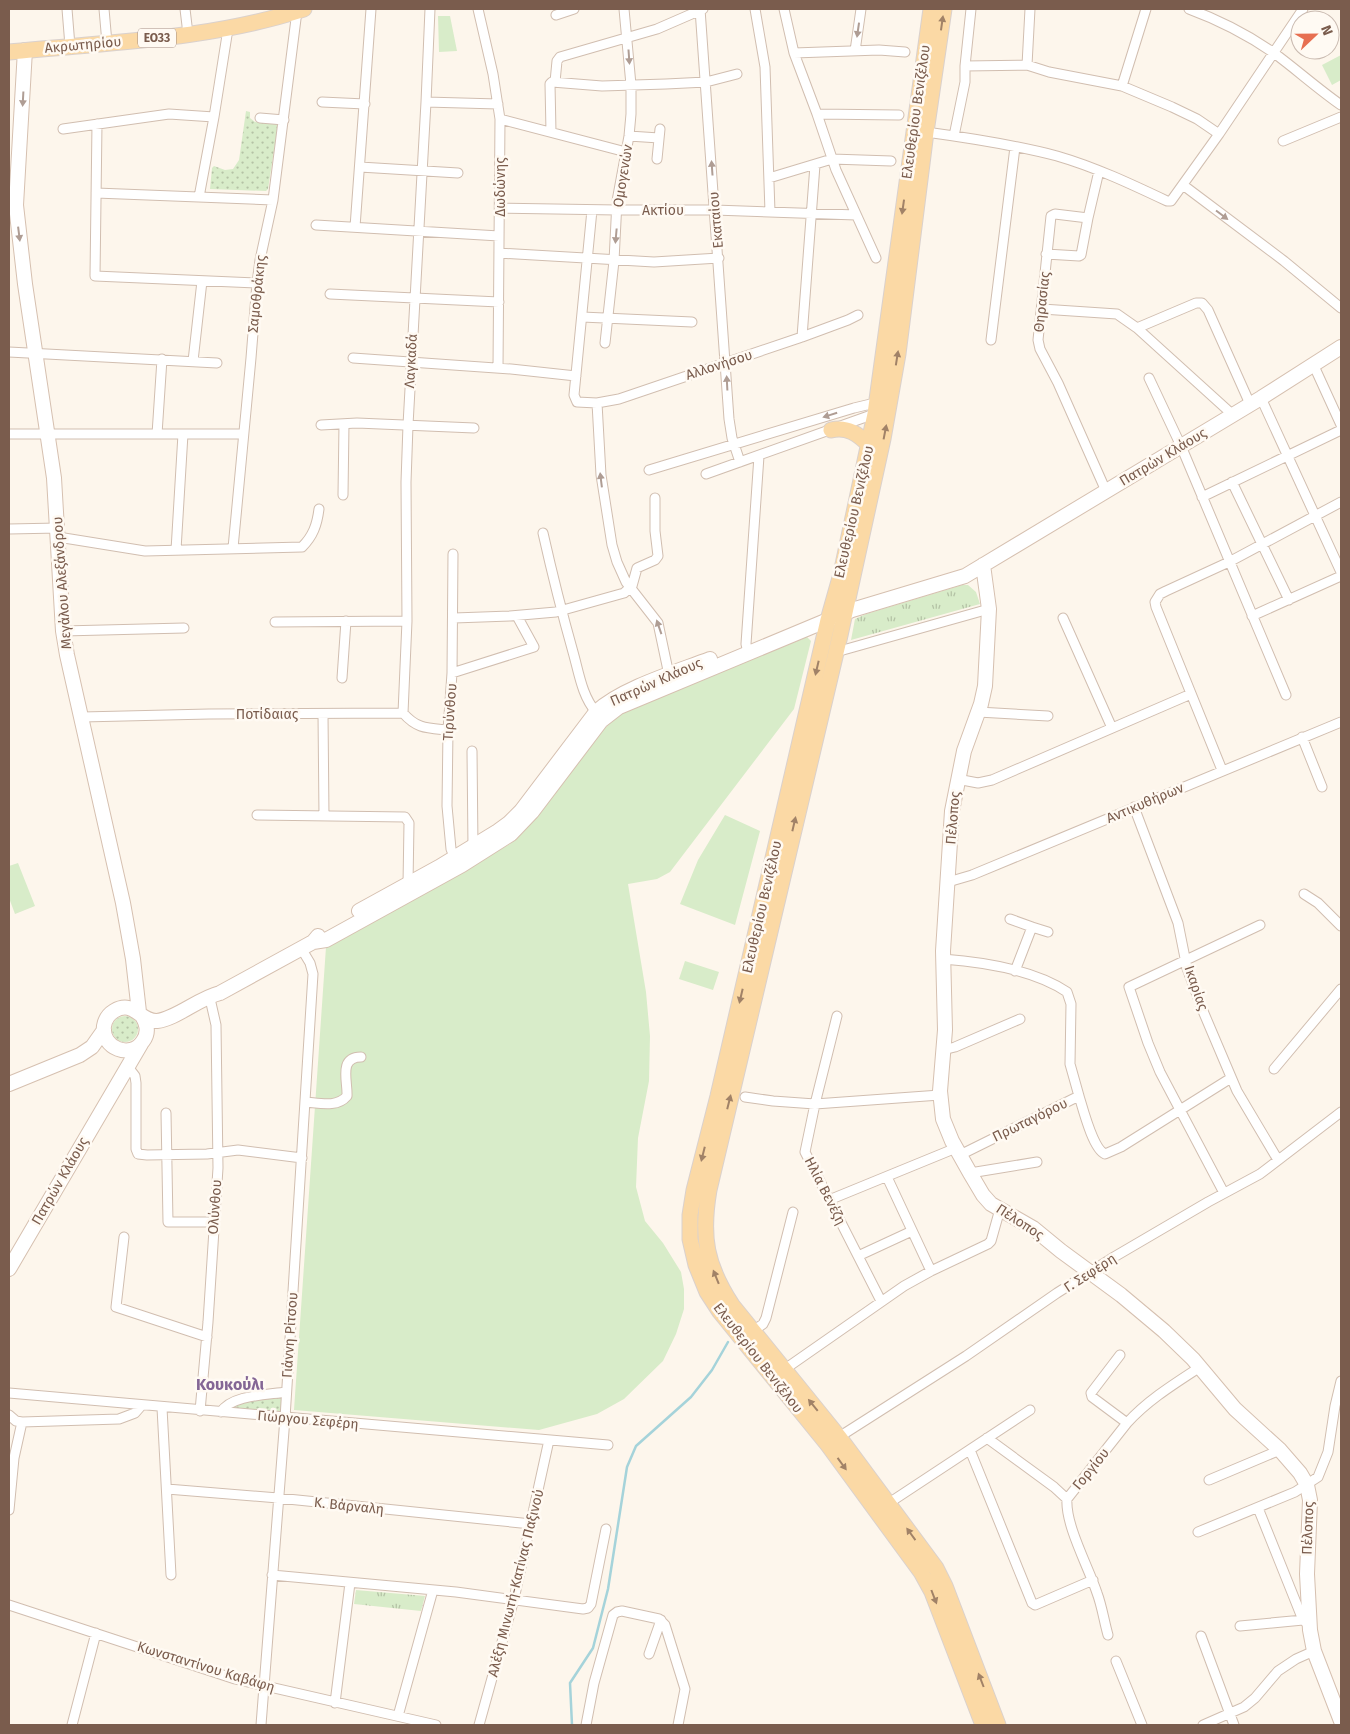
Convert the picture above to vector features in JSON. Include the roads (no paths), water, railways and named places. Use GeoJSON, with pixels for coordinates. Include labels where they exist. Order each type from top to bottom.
{"type":"FeatureCollection","features":[{"type":"Feature","properties":{"kind":"main road","name":"Ελευθερίου Βενιζέλου"},"geometry":{"type":"LineString","coordinates":[[930,9],[908,163],[881,407],[838,612],[694,1190],[690,1215],[690,1239],[696,1264],[707,1292],[720,1312],[828,1445],[929,1585],[982,1725]]}},
{"type":"Feature","properties":{"kind":"main road","name":"Ελευθερίου Βενιζέλου"},"geometry":{"type":"LineString","coordinates":[[944,9],[926,132],[898,354],[869,445],[838,612],[836,652],[723,1128],[705,1212],[705,1236],[709,1259],[718,1284],[732,1305],[839,1436],[936,1568],[946,1586],[998,1725]]}},
{"type":"Feature","properties":{"kind":"main road","name":"Ακρωτηρίου"},"geometry":{"type":"LineString","coordinates":[[9,52],[228,29],[267,14],[300,10]]}},
{"type":"Feature","properties":{"kind":"main road","name":"Μεγάλου Αλεξάνδρου"},"geometry":{"type":"LineString","coordinates":[[25,50],[16,185],[17,219],[25,284],[49,434],[54,478],[64,631],[123,903],[140,1014]]}},
{"type":"Feature","properties":{"kind":"main road","name":"Πατρών Κλάους"},"geometry":{"type":"LineString","coordinates":[[215,998],[307,945],[322,932],[408,884],[508,836],[520,825],[601,721],[633,700],[747,649],[838,612],[959,579],[1314,366],[1341,347]]}},
{"type":"Feature","properties":{"kind":"main road"},"geometry":{"type":"LineString","coordinates":[[831,430],[842,428],[853,431],[869,445]]}},
{"type":"Feature","properties":{"kind":"main road","name":"Πέλοπος"},"geometry":{"type":"LineString","coordinates":[[983,565],[989,609],[985,686],[964,751],[952,811],[943,959],[945,1023],[940,1095],[943,1119],[958,1152],[987,1199],[1000,1209],[1033,1228],[1164,1331],[1200,1367],[1235,1409],[1296,1467],[1307,1485],[1310,1507],[1306,1622],[1314,1651],[1341,1721]]}},
{"type":"Feature","properties":{"kind":"main road","name":"Πατρών Κλάους"},"geometry":{"type":"LineString","coordinates":[[307,945],[326,940],[458,861],[473,846],[498,831],[515,817],[596,712],[616,697],[668,675],[747,649]]}},
{"type":"Feature","properties":{"kind":"main road"},"geometry":{"type":"LineString","coordinates":[[9,1084],[80,1055],[92,1047],[104,1030],[108,1016],[130,995],[135,976]]}},
{"type":"Feature","properties":{"kind":"main road"},"geometry":{"type":"LineString","coordinates":[[115,1010],[125,1008],[154,1021],[163,1019],[204,998],[215,998]]}},
{"type":"Feature","properties":{"kind":"main road"},"geometry":{"type":"LineString","coordinates":[[80,1055],[116,1049],[130,1050],[215,998]]}},
{"type":"Feature","properties":{"kind":"main road"},"geometry":{"type":"LineString","coordinates":[[111,1094],[122,1079],[143,1042],[146,1025],[140,1014]]}},
{"type":"Feature","properties":{"kind":"main road"},"geometry":{"type":"LineString","coordinates":[[104,1030],[108,1042],[121,1056],[121,1068],[111,1094]]}},
{"type":"Feature","properties":{"kind":"main road","name":"Πατρών Κλάους"},"geometry":{"type":"LineString","coordinates":[[9,1269],[111,1094]]}},
{"type":"Feature","properties":{"kind":"street"},"geometry":{"type":"LineString","coordinates":[[67,9],[70,46]]}},
{"type":"Feature","properties":{"kind":"street"},"geometry":{"type":"LineString","coordinates":[[104,9],[107,43]]}},
{"type":"Feature","properties":{"kind":"street"},"geometry":{"type":"LineString","coordinates":[[185,9],[188,34]]}},
{"type":"Feature","properties":{"kind":"street"},"geometry":{"type":"LineString","coordinates":[[355,228],[371,9]]}},
{"type":"Feature","properties":{"kind":"street","name":"Λαγκαδά"},"geometry":{"type":"LineString","coordinates":[[403,713],[407,621],[410,362],[430,9]]}},
{"type":"Feature","properties":{"kind":"street","name":"Δωδώνης"},"geometry":{"type":"LineString","coordinates":[[478,9],[493,74],[500,119],[498,368]]}},
{"type":"Feature","properties":{"kind":"street"},"geometry":{"type":"LineString","coordinates":[[556,15],[574,9]]}},
{"type":"Feature","properties":{"kind":"street","name":"Ομογενών"},"geometry":{"type":"LineString","coordinates":[[605,343],[614,261],[618,194],[629,136],[631,85],[624,9]]}},
{"type":"Feature","properties":{"kind":"street"},"geometry":{"type":"LineString","coordinates":[[551,132],[553,83],[557,62],[560,57],[657,29],[701,9]]}},
{"type":"Feature","properties":{"kind":"street","name":"Εκαταίου"},"geometry":{"type":"LineString","coordinates":[[701,9],[730,431],[740,462]]}},
{"type":"Feature","properties":{"kind":"street"},"geometry":{"type":"LineString","coordinates":[[754,9],[765,67],[770,212]]}},
{"type":"Feature","properties":{"kind":"street"},"geometry":{"type":"LineString","coordinates":[[784,9],[794,53],[832,160],[876,258]]}},
{"type":"Feature","properties":{"kind":"street"},"geometry":{"type":"LineString","coordinates":[[855,51],[861,9]]}},
{"type":"Feature","properties":{"kind":"street"},"geometry":{"type":"LineString","coordinates":[[954,136],[965,82],[971,9]]}},
{"type":"Feature","properties":{"kind":"street"},"geometry":{"type":"LineString","coordinates":[[1027,65],[1030,9]]}},
{"type":"Feature","properties":{"kind":"street"},"geometry":{"type":"LineString","coordinates":[[1122,86],[1146,9]]}},
{"type":"Feature","properties":{"kind":"street"},"geometry":{"type":"LineString","coordinates":[[1189,9],[1228,25],[1273,52],[1341,104]]}},
{"type":"Feature","properties":{"kind":"street"},"geometry":{"type":"LineString","coordinates":[[926,132],[1015,146],[1058,157],[1133,184],[1167,201],[1171,201],[1219,134],[1303,9]]}},
{"type":"Feature","properties":{"kind":"street","name":"Σαμοθράκης"},"geometry":{"type":"LineString","coordinates":[[233,548],[251,358],[256,283],[274,200],[300,10]]}},
{"type":"Feature","properties":{"kind":"street"},"geometry":{"type":"LineString","coordinates":[[199,197],[228,29]]}},
{"type":"Feature","properties":{"kind":"street"},"geometry":{"type":"LineString","coordinates":[[794,53],[879,50],[905,52]]}},
{"type":"Feature","properties":{"kind":"street"},"geometry":{"type":"LineString","coordinates":[[965,66],[1027,65],[1049,72],[1122,86],[1197,119],[1219,134]]}},
{"type":"Feature","properties":{"kind":"street"},"geometry":{"type":"LineString","coordinates":[[553,83],[602,86],[706,82],[737,74]]}},
{"type":"Feature","properties":{"kind":"street"},"geometry":{"type":"LineString","coordinates":[[322,102],[365,104]]}},
{"type":"Feature","properties":{"kind":"street"},"geometry":{"type":"LineString","coordinates":[[426,102],[498,104]]}},
{"type":"Feature","properties":{"kind":"street"},"geometry":{"type":"LineString","coordinates":[[63,129],[169,114],[214,117]]}},
{"type":"Feature","properties":{"kind":"street"},"geometry":{"type":"LineString","coordinates":[[817,114],[899,115]]}},
{"type":"Feature","properties":{"kind":"street"},"geometry":{"type":"LineString","coordinates":[[1283,141],[1341,117]]}},
{"type":"Feature","properties":{"kind":"street"},"geometry":{"type":"LineString","coordinates":[[260,118],[284,120]]}},
{"type":"Feature","properties":{"kind":"street"},"geometry":{"type":"LineString","coordinates":[[500,119],[626,152]]}},
{"type":"Feature","properties":{"kind":"street"},"geometry":{"type":"LineString","coordinates":[[97,124],[95,276],[256,283]]}},
{"type":"Feature","properties":{"kind":"street"},"geometry":{"type":"LineString","coordinates":[[629,136],[660,134],[657,159]]}},
{"type":"Feature","properties":{"kind":"street"},"geometry":{"type":"LineString","coordinates":[[990,340],[1015,146]]}},
{"type":"Feature","properties":{"kind":"street"},"geometry":{"type":"LineString","coordinates":[[769,178],[832,160],[891,161]]}},
{"type":"Feature","properties":{"kind":"street"},"geometry":{"type":"LineString","coordinates":[[802,337],[815,165]]}},
{"type":"Feature","properties":{"kind":"street"},"geometry":{"type":"LineString","coordinates":[[360,167],[458,173]]}},
{"type":"Feature","properties":{"kind":"street"},"geometry":{"type":"LineString","coordinates":[[1046,254],[1081,255],[1099,171]]}},
{"type":"Feature","properties":{"kind":"street"},"geometry":{"type":"LineString","coordinates":[[1183,186],[1284,261],[1341,308]]}},
{"type":"Feature","properties":{"kind":"street"},"geometry":{"type":"LineString","coordinates":[[96,193],[274,200]]}},
{"type":"Feature","properties":{"kind":"street","name":"Ακτίου"},"geometry":{"type":"LineString","coordinates":[[500,208],[714,210],[856,215]]}},
{"type":"Feature","properties":{"kind":"street"},"geometry":{"type":"LineString","coordinates":[[352,358],[498,368],[576,376],[592,210]]}},
{"type":"Feature","properties":{"kind":"street","name":"Θηρασίας"},"geometry":{"type":"LineString","coordinates":[[1088,218],[1052,214],[1051,216],[1038,340],[1040,349],[1058,383],[1106,491]]}},
{"type":"Feature","properties":{"kind":"street"},"geometry":{"type":"LineString","coordinates":[[316,225],[499,236]]}},
{"type":"Feature","properties":{"kind":"street"},"geometry":{"type":"LineString","coordinates":[[499,252],[614,261],[654,262],[719,258]]}},
{"type":"Feature","properties":{"kind":"street"},"geometry":{"type":"LineString","coordinates":[[193,361],[202,281]]}},
{"type":"Feature","properties":{"kind":"street"},"geometry":{"type":"LineString","coordinates":[[330,294],[499,302]]}},
{"type":"Feature","properties":{"kind":"street"},"geometry":{"type":"LineString","coordinates":[[1137,328],[1196,303],[1202,303],[1208,310],[1256,401],[1288,456],[1341,574],[1252,616]]}},
{"type":"Feature","properties":{"kind":"street"},"geometry":{"type":"LineString","coordinates":[[1042,309],[1113,313],[1122,317],[1137,328],[1233,415]]}},
{"type":"Feature","properties":{"kind":"street","name":"Αλλονήσου"},"geometry":{"type":"LineString","coordinates":[[576,376],[574,395],[577,402],[597,403],[625,397],[802,337],[858,315]]}},
{"type":"Feature","properties":{"kind":"street"},"geometry":{"type":"LineString","coordinates":[[582,317],[692,322]]}},
{"type":"Feature","properties":{"kind":"street"},"geometry":{"type":"LineString","coordinates":[[9,352],[216,363]]}},
{"type":"Feature","properties":{"kind":"street"},"geometry":{"type":"LineString","coordinates":[[157,434],[162,359]]}},
{"type":"Feature","properties":{"kind":"street"},"geometry":{"type":"LineString","coordinates":[[1314,366],[1341,425]]}},
{"type":"Feature","properties":{"kind":"street"},"geometry":{"type":"LineString","coordinates":[[1149,378],[1181,446],[1286,695]]}},
{"type":"Feature","properties":{"kind":"street"},"geometry":{"type":"LineString","coordinates":[[597,403],[600,469],[609,528],[617,562],[630,588],[658,623],[668,675]]}},
{"type":"Feature","properties":{"kind":"street"},"geometry":{"type":"LineString","coordinates":[[706,474],[831,430],[881,407]]}},
{"type":"Feature","properties":{"kind":"street"},"geometry":{"type":"LineString","coordinates":[[649,470],[734,444],[881,407]]}},
{"type":"Feature","properties":{"kind":"street"},"geometry":{"type":"LineString","coordinates":[[343,495],[344,424]]}},
{"type":"Feature","properties":{"kind":"street"},"geometry":{"type":"LineString","coordinates":[[321,425],[408,425],[474,428]]}},
{"type":"Feature","properties":{"kind":"street"},"geometry":{"type":"LineString","coordinates":[[1202,497],[1341,430]]}},
{"type":"Feature","properties":{"kind":"street"},"geometry":{"type":"LineString","coordinates":[[9,434],[243,434]]}},
{"type":"Feature","properties":{"kind":"street"},"geometry":{"type":"LineString","coordinates":[[176,550],[183,434]]}},
{"type":"Feature","properties":{"kind":"street"},"geometry":{"type":"LineString","coordinates":[[747,649],[759,456]]}},
{"type":"Feature","properties":{"kind":"street"},"geometry":{"type":"LineString","coordinates":[[1232,482],[1289,600]]}},
{"type":"Feature","properties":{"kind":"street"},"geometry":{"type":"LineString","coordinates":[[454,618],[518,616],[561,611],[616,596],[630,588],[636,569],[655,560],[658,556],[655,531],[655,498]]}},
{"type":"Feature","properties":{"kind":"street"},"geometry":{"type":"LineString","coordinates":[[1222,770],[1155,602],[1166,591],[1229,562],[1341,502]]}},
{"type":"Feature","properties":{"kind":"street"},"geometry":{"type":"LineString","coordinates":[[9,529],[58,532],[138,550],[302,547],[317,525],[319,509]]}},
{"type":"Feature","properties":{"kind":"street"},"geometry":{"type":"LineString","coordinates":[[543,532],[561,611],[586,698],[596,712]]}},
{"type":"Feature","properties":{"kind":"street","name":"Τιρύνθου"},"geometry":{"type":"LineString","coordinates":[[453,554],[454,618],[448,730],[447,806],[450,844],[458,861]]}},
{"type":"Feature","properties":{"kind":"street"},"geometry":{"type":"LineString","coordinates":[[836,652],[989,609]]}},
{"type":"Feature","properties":{"kind":"street"},"geometry":{"type":"LineString","coordinates":[[452,674],[534,647],[518,616]]}},
{"type":"Feature","properties":{"kind":"street"},"geometry":{"type":"LineString","coordinates":[[1064,618],[1112,728]]}},
{"type":"Feature","properties":{"kind":"street"},"geometry":{"type":"LineString","coordinates":[[342,678],[346,621]]}},
{"type":"Feature","properties":{"kind":"street"},"geometry":{"type":"LineString","coordinates":[[275,622],[407,621]]}},
{"type":"Feature","properties":{"kind":"street"},"geometry":{"type":"LineString","coordinates":[[64,631],[184,628]]}},
{"type":"Feature","properties":{"kind":"street"},"geometry":{"type":"LineString","coordinates":[[957,779],[978,783],[986,782],[1191,694]]}},
{"type":"Feature","properties":{"kind":"street"},"geometry":{"type":"LineString","coordinates":[[978,712],[1048,716]]}},
{"type":"Feature","properties":{"kind":"street"},"geometry":{"type":"LineString","coordinates":[[403,713],[412,723],[420,727],[448,730]]}},
{"type":"Feature","properties":{"kind":"street","name":"Ποτίδαιας"},"geometry":{"type":"LineString","coordinates":[[82,717],[403,713]]}},
{"type":"Feature","properties":{"kind":"street"},"geometry":{"type":"LineString","coordinates":[[323,714],[324,816]]}},
{"type":"Feature","properties":{"kind":"street","name":"Αντικυθήρων"},"geometry":{"type":"LineString","coordinates":[[948,882],[972,875],[1341,722]]}},
{"type":"Feature","properties":{"kind":"street"},"geometry":{"type":"LineString","coordinates":[[1302,737],[1322,787]]}},
{"type":"Feature","properties":{"kind":"street"},"geometry":{"type":"LineString","coordinates":[[472,751],[473,846]]}},
{"type":"Feature","properties":{"kind":"street","name":"Ικαρίας"},"geometry":{"type":"LineString","coordinates":[[1134,807],[1178,923],[1193,985],[1240,1098],[1278,1160]]}},
{"type":"Feature","properties":{"kind":"street"},"geometry":{"type":"LineString","coordinates":[[257,815],[405,817],[409,823],[408,884]]}},
{"type":"Feature","properties":{"kind":"street"},"geometry":{"type":"LineString","coordinates":[[1304,894],[1318,903],[1341,926]]}},
{"type":"Feature","properties":{"kind":"street"},"geometry":{"type":"LineString","coordinates":[[1010,919],[1048,932]]}},
{"type":"Feature","properties":{"kind":"street"},"geometry":{"type":"LineString","coordinates":[[1224,1193],[1179,1110],[1154,1058],[1129,986],[1260,925]]}},
{"type":"Feature","properties":{"kind":"street"},"geometry":{"type":"LineString","coordinates":[[1015,971],[1032,927]]}},
{"type":"Feature","properties":{"kind":"street","name":"Γιάννη Ρίτσου"},"geometry":{"type":"LineString","coordinates":[[260,1725],[285,1418],[314,974],[307,945]]}},
{"type":"Feature","properties":{"kind":"street","name":"Πρωταγόρου"},"geometry":{"type":"LineString","coordinates":[[829,1200],[958,1152],[1078,1096],[1070,1064],[1071,1004],[1069,994],[1048,982],[1015,971],[982,962],[943,959]]}},
{"type":"Feature","properties":{"kind":"street"},"geometry":{"type":"LineString","coordinates":[[1274,1069],[1341,989]]}},
{"type":"Feature","properties":{"kind":"street","name":"Ολύνθου"},"geometry":{"type":"LineString","coordinates":[[200,1411],[207,1337],[218,1153],[215,998]]}},
{"type":"Feature","properties":{"kind":"street","name":"Ηλία Βενέζη"},"geometry":{"type":"LineString","coordinates":[[837,1016],[805,1152],[881,1301]]}},
{"type":"Feature","properties":{"kind":"street"},"geometry":{"type":"LineString","coordinates":[[943,1050],[955,1047],[1020,1019]]}},
{"type":"Feature","properties":{"kind":"street"},"geometry":{"type":"LineString","coordinates":[[305,1102],[330,1104],[343,1100],[347,1096],[345,1066],[349,1060],[356,1057],[360,1058]]}},
{"type":"Feature","properties":{"kind":"street"},"geometry":{"type":"LineString","coordinates":[[128,1067],[135,1076],[136,1083],[136,1149],[138,1154],[218,1153],[238,1150],[302,1158]]}},
{"type":"Feature","properties":{"kind":"street"},"geometry":{"type":"LineString","coordinates":[[1078,1096],[1095,1141],[1100,1151],[1104,1154],[1121,1147],[1231,1078]]}},
{"type":"Feature","properties":{"kind":"street"},"geometry":{"type":"LineString","coordinates":[[745,1097],[815,1104],[940,1095]]}},
{"type":"Feature","properties":{"kind":"street","name":"Γ. Σεφέρη"},"geometry":{"type":"LineString","coordinates":[[839,1436],[966,1356],[1090,1272],[1178,1219],[1253,1178],[1341,1112]]}},
{"type":"Feature","properties":{"kind":"street"},"geometry":{"type":"LineString","coordinates":[[166,1113],[168,1222],[214,1222]]}},
{"type":"Feature","properties":{"kind":"street"},"geometry":{"type":"LineString","coordinates":[[970,1173],[1037,1162]]}},
{"type":"Feature","properties":{"kind":"street"},"geometry":{"type":"LineString","coordinates":[[887,1177],[931,1271]]}},
{"type":"Feature","properties":{"kind":"street"},"geometry":{"type":"LineString","coordinates":[[785,1369],[881,1301],[931,1271],[990,1242],[1000,1209]]}},
{"type":"Feature","properties":{"kind":"street"},"geometry":{"type":"LineString","coordinates":[[754,1331],[763,1324],[766,1318],[793,1212]]}},
{"type":"Feature","properties":{"kind":"street"},"geometry":{"type":"LineString","coordinates":[[858,1256],[912,1231]]}},
{"type":"Feature","properties":{"kind":"street"},"geometry":{"type":"LineString","coordinates":[[124,1237],[115,1306],[118,1309],[207,1337]]}},
{"type":"Feature","properties":{"kind":"street"},"geometry":{"type":"LineString","coordinates":[[1120,1355],[1091,1393],[1092,1397],[1127,1423]]}},
{"type":"Feature","properties":{"kind":"street","name":"Γοργίου"},"geometry":{"type":"LineString","coordinates":[[1108,1635],[1098,1595],[1067,1508],[1067,1499],[1127,1423],[1154,1398],[1200,1367]]}},
{"type":"Feature","properties":{"kind":"street"},"geometry":{"type":"LineString","coordinates":[[1198,1532],[1295,1492],[1318,1477],[1330,1444],[1335,1406],[1341,1381]]}},
{"type":"Feature","properties":{"kind":"street"},"geometry":{"type":"LineString","coordinates":[[221,1412],[226,1406],[238,1400],[286,1392]]}},
{"type":"Feature","properties":{"kind":"street","name":"Γιώργου Σεφέρη"},"geometry":{"type":"LineString","coordinates":[[9,1393],[162,1408],[608,1445]]}},
{"type":"Feature","properties":{"kind":"street"},"geometry":{"type":"LineString","coordinates":[[9,1415],[16,1421],[22,1422],[119,1418],[135,1413],[142,1406]]}},
{"type":"Feature","properties":{"kind":"street"},"geometry":{"type":"LineString","coordinates":[[162,1408],[171,1575]]}},
{"type":"Feature","properties":{"kind":"street"},"geometry":{"type":"LineString","coordinates":[[889,1503],[1030,1410]]}},
{"type":"Feature","properties":{"kind":"street"},"geometry":{"type":"LineString","coordinates":[[9,1510],[14,1458],[22,1422]]}},
{"type":"Feature","properties":{"kind":"street"},"geometry":{"type":"LineString","coordinates":[[987,1438],[1067,1499]]}},
{"type":"Feature","properties":{"kind":"street","name":"Αλέξη Μινωτή-Κατίνας Παξινού"},"geometry":{"type":"LineString","coordinates":[[479,1725],[514,1599],[550,1440]]}},
{"type":"Feature","properties":{"kind":"street"},"geometry":{"type":"LineString","coordinates":[[970,1450],[1032,1603],[1035,1605],[1092,1580]]}},
{"type":"Feature","properties":{"kind":"street"},"geometry":{"type":"LineString","coordinates":[[1209,1480],[1280,1450]]}},
{"type":"Feature","properties":{"kind":"street","name":"Κ. Βάρναλη"},"geometry":{"type":"LineString","coordinates":[[166,1489],[278,1498],[531,1524]]}},
{"type":"Feature","properties":{"kind":"street"},"geometry":{"type":"LineString","coordinates":[[1240,1626],[1306,1622],[1258,1508]]}},
{"type":"Feature","properties":{"kind":"street"},"geometry":{"type":"LineString","coordinates":[[272,1575],[433,1590],[588,1608],[591,1604],[606,1529]]}},
{"type":"Feature","properties":{"kind":"street"},"geometry":{"type":"LineString","coordinates":[[335,1702],[350,1583]]}},
{"type":"Feature","properties":{"kind":"street"},"geometry":{"type":"LineString","coordinates":[[398,1716],[433,1590]]}},
{"type":"Feature","properties":{"kind":"street","name":"Κωνσταντίνου Καβάφη"},"geometry":{"type":"LineString","coordinates":[[9,1605],[235,1679],[436,1725]]}},
{"type":"Feature","properties":{"kind":"street"},"geometry":{"type":"LineString","coordinates":[[586,1725],[597,1673],[613,1615],[618,1612],[627,1612],[660,1620],[666,1627],[684,1684],[685,1693],[678,1725]]}},
{"type":"Feature","properties":{"kind":"street"},"geometry":{"type":"LineString","coordinates":[[649,1654],[660,1620]]}},
{"type":"Feature","properties":{"kind":"street"},"geometry":{"type":"LineString","coordinates":[[72,1725],[96,1633]]}},
{"type":"Feature","properties":{"kind":"street"},"geometry":{"type":"LineString","coordinates":[[1201,1636],[1234,1725]]}},
{"type":"Feature","properties":{"kind":"street"},"geometry":{"type":"LineString","coordinates":[[1203,1725],[1231,1714],[1251,1702],[1272,1677],[1284,1667],[1296,1658],[1314,1651]]}},
{"type":"Feature","properties":{"kind":"street"},"geometry":{"type":"LineString","coordinates":[[1116,1661],[1142,1725]]}},
{"type":"Feature","properties":{"kind":"street"},"geometry":{"type":"LineString","coordinates":[[1231,1714],[1241,1725]]}},
{"type":"Feature","properties":{"kind":"waterway"},"geometry":{"type":"LineString","coordinates":[[572,1725],[570,1683],[593,1648],[608,1589],[627,1467],[636,1446],[691,1397],[712,1370],[728,1342]]}},
{"type":"Feature","properties":{"kind":"district","name":"Κουκούλι"},"geometry":{"type":"Point","coordinates":[230,1384]}}]}
